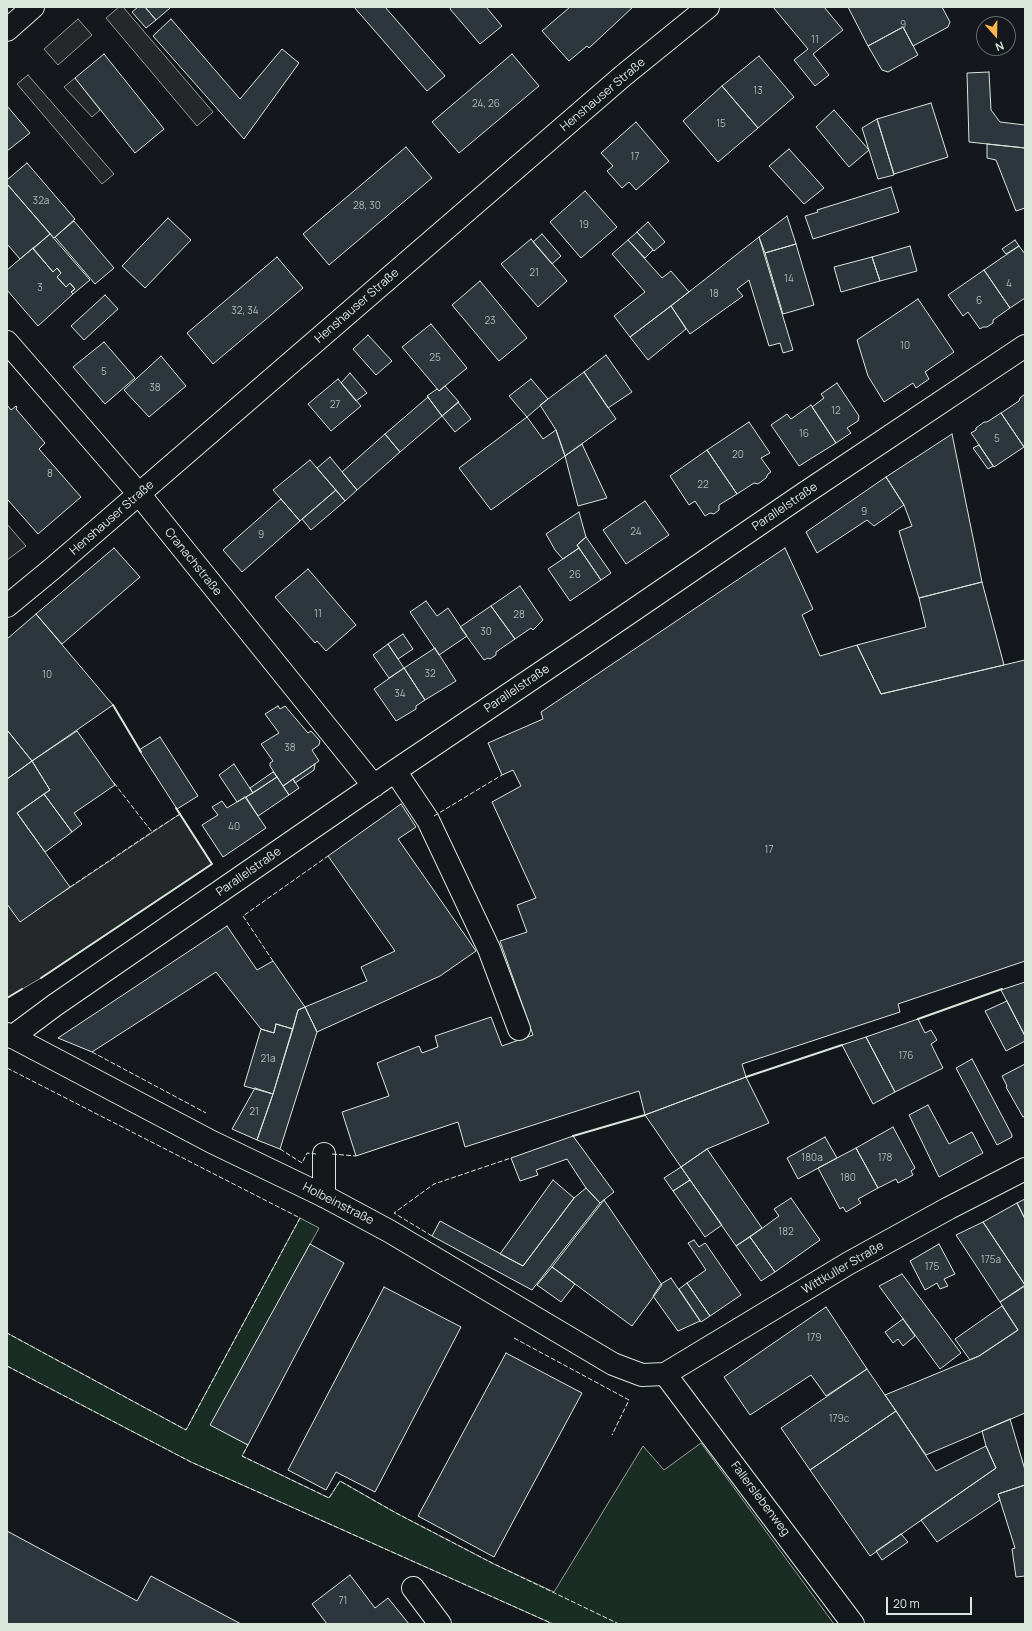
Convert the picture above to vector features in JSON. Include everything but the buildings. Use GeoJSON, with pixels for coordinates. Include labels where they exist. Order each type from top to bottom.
{"type":"FeatureCollection","features":[{"type":"Feature","properties":{"kind":"street"},"geometry":{"type":"LineString","coordinates":[[7,30],[33,7]]}},
{"type":"Feature","properties":{"kind":"street","name":"Henshauser Straße"},"geometry":{"type":"LineString","coordinates":[[7,606],[619,80],[708,7]]}},
{"type":"Feature","properties":{"kind":"street","name":"Cranachstraße"},"geometry":{"type":"LineString","coordinates":[[7,342],[139,494],[374,786]]}},
{"type":"Feature","properties":{"kind":"street","name":"Parallelstraße"},"geometry":{"type":"LineString","coordinates":[[9,1035],[55,1005],[395,771],[1025,346]]}},
{"type":"Feature","properties":{"kind":"street"},"geometry":{"type":"LineString","coordinates":[[395,771],[428,820],[490,949],[519,1029]]}},
{"type":"Feature","properties":{"kind":"street","name":"Holbeinstraße"},"geometry":{"type":"LineString","coordinates":[[9,1035],[212,1142],[324,1196],[389,1231],[613,1364],[642,1375],[665,1374]]}},
{"type":"Feature","properties":{"kind":"street"},"geometry":{"type":"LineString","coordinates":[[324,1154],[324,1196]]}},
{"type":"Feature","properties":{"kind":"street","name":"Wittkuller Straße"},"geometry":{"type":"LineString","coordinates":[[665,1374],[849,1263],[949,1208],[1025,1169]]}},
{"type":"Feature","properties":{"kind":"street","name":"Fallerslebenweg"},"geometry":{"type":"LineString","coordinates":[[665,1374],[853,1624]]}},
{"type":"Feature","properties":{"kind":"street"},"geometry":{"type":"LineString","coordinates":[[413,1588],[440,1624]]}},
{"type":"Feature","properties":{"kind":"green space"},"geometry":{"type":"Polygon","coordinates":[[[300,1218],[319,1228],[211,1425],[248,1445],[242,1456],[329,1498],[340,1481],[396,1513],[494,1564],[554,1592],[643,1446],[664,1470],[701,1443],[834,1624],[553,1624],[191,1462],[7,1366],[7,1333],[186,1430],[300,1218]]]}},
{"type":"Feature","properties":{"kind":"shaded area"},"geometry":{"type":"Polygon","coordinates":[[[119,7],[123,7],[213,112],[197,126],[106,18],[119,7]]]}},
{"type":"Feature","properties":{"kind":"shaded area"},"geometry":{"type":"Polygon","coordinates":[[[78,19],[92,35],[58,65],[44,49],[78,19]]]}},
{"type":"Feature","properties":{"kind":"shaded area"},"geometry":{"type":"Polygon","coordinates":[[[28,75],[114,174],[102,184],[17,84],[28,75]]]}},
{"type":"Feature","properties":{"kind":"shaded area"},"geometry":{"type":"Polygon","coordinates":[[[75,78],[100,110],[92,117],[64,87],[75,78]]]}},
{"type":"Feature","properties":{"kind":"shaded area"},"geometry":{"type":"Polygon","coordinates":[[[7,524],[26,546],[7,560],[7,524]]]}},
{"type":"Feature","properties":{"kind":"shaded area"},"geometry":{"type":"Polygon","coordinates":[[[180,814],[212,864],[41,978],[7,998],[7,904],[20,921],[180,814]]]}},
{"type":"Feature","properties":{"kind":"fence"},"geometry":{"type":"LineString","coordinates":[[434,816],[502,775]]}},
{"type":"Feature","properties":{"kind":"fence"},"geometry":{"type":"LineString","coordinates":[[114,783],[152,832],[180,814]]}},
{"type":"Feature","properties":{"kind":"fence"},"geometry":{"type":"LineString","coordinates":[[70,887],[152,832]]}},
{"type":"Feature","properties":{"kind":"fence"},"geometry":{"type":"LineString","coordinates":[[273,961],[243,916],[328,856]]}},
{"type":"Feature","properties":{"kind":"fence"},"geometry":{"type":"LineString","coordinates":[[92,1052],[206,1113]]}},
{"type":"Feature","properties":{"kind":"fence"},"geometry":{"type":"LineString","coordinates":[[7,1068],[300,1218],[186,1430],[7,1333]]}},
{"type":"Feature","properties":{"kind":"fence"},"geometry":{"type":"LineString","coordinates":[[280,1149],[302,1163],[307,1153],[316,1154]]}},
{"type":"Feature","properties":{"kind":"fence"},"geometry":{"type":"LineString","coordinates":[[332,1154],[356,1156]]}},
{"type":"Feature","properties":{"kind":"fence"},"geometry":{"type":"LineString","coordinates":[[432,1236],[394,1213],[434,1184],[511,1158]]}},
{"type":"Feature","properties":{"kind":"fence"},"geometry":{"type":"LineString","coordinates":[[514,1338],[629,1400],[612,1435]]}},
{"type":"Feature","properties":{"kind":"fence"},"geometry":{"type":"LineString","coordinates":[[7,1366],[191,1462],[553,1624]]}},
{"type":"Feature","properties":{"kind":"fence"},"geometry":{"type":"LineString","coordinates":[[246,1444],[248,1445],[242,1456],[329,1498],[340,1481],[396,1513],[494,1564],[619,1624]]}},
{"type":"Feature","properties":{"kind":"wall"},"geometry":{"type":"LineString","coordinates":[[113,705],[141,752]]}},
{"type":"Feature","properties":{"kind":"wall"},"geometry":{"type":"LineString","coordinates":[[41,978],[212,864],[176,808]]}},
{"type":"Feature","properties":{"kind":"wall"},"geometry":{"type":"LineString","coordinates":[[7,998],[22,989]]}},
{"type":"Feature","properties":{"kind":"wall"},"geometry":{"type":"LineString","coordinates":[[918,1019],[1002,989]]}},
{"type":"Feature","properties":{"kind":"wall"},"geometry":{"type":"LineString","coordinates":[[746,1077],[842,1045]]}},
{"type":"Feature","properties":{"kind":"wall"},"geometry":{"type":"LineString","coordinates":[[573,1136],[645,1115]]}}]}
